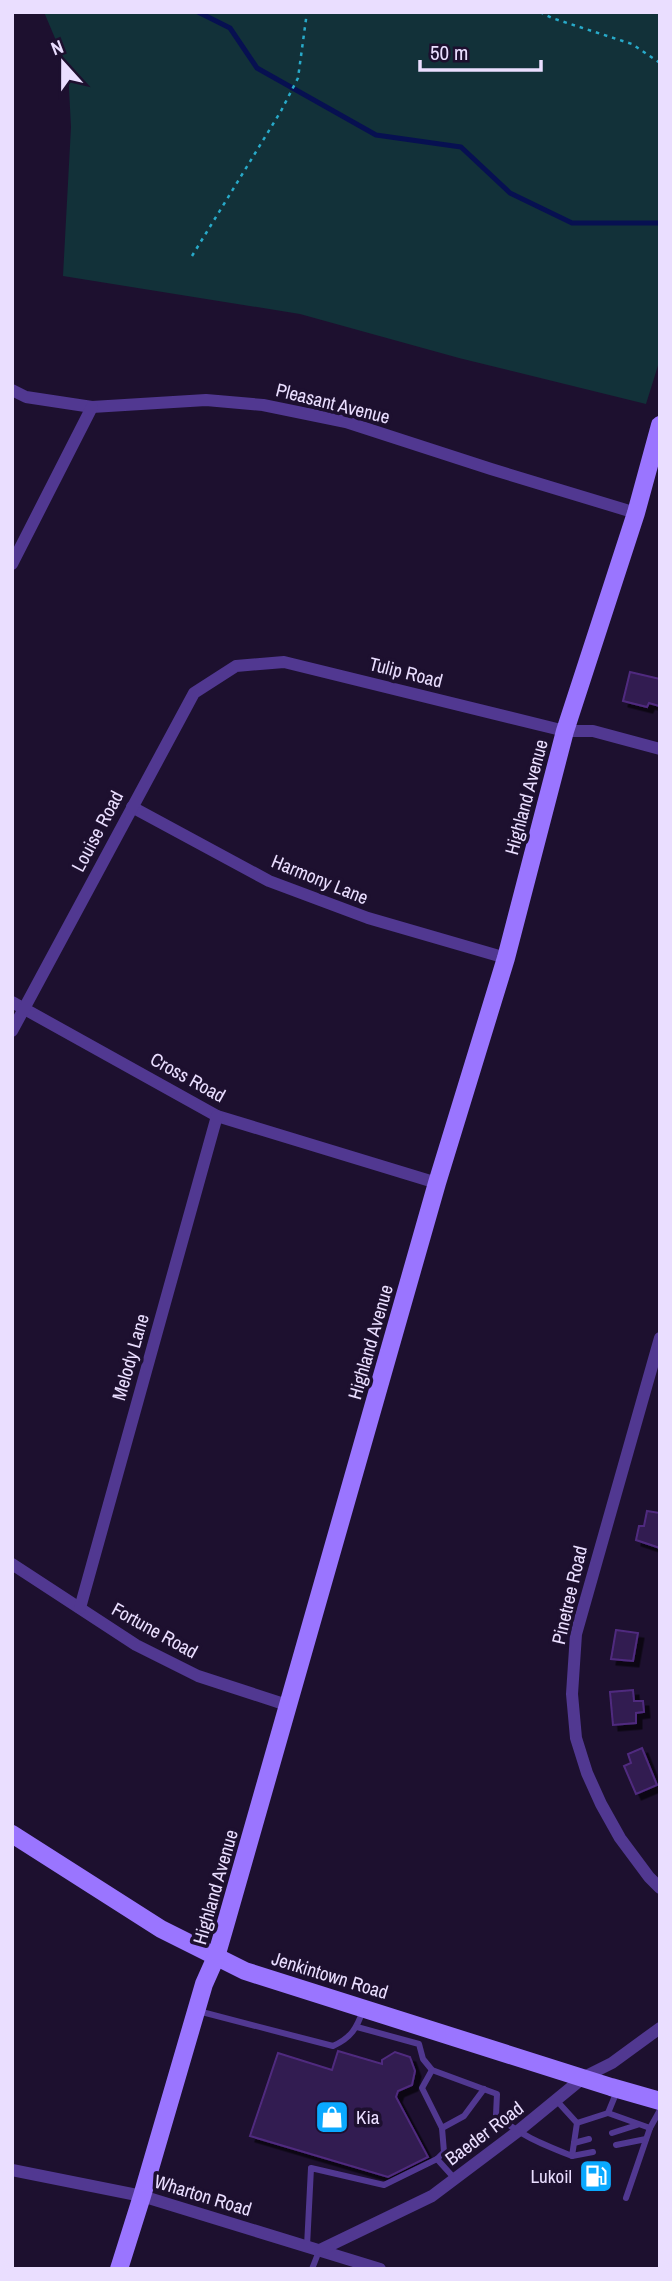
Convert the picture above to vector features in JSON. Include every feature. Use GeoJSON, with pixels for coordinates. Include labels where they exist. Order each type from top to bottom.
{"type":"FeatureCollection","features":[{"type":"Feature","properties":{"kind":"street","name":"Pleasant Avenue"},"geometry":{"type":"LineString","coordinates":[[12,390],[26,397],[92,407],[206,400],[262,405],[346,422],[636,513]]}},
{"type":"Feature","properties":{"kind":"street"},"geometry":{"type":"LineString","coordinates":[[12,565],[92,407]]}},
{"type":"Feature","properties":{"kind":"street","name":"Highland Avenue"},"geometry":{"type":"LineString","coordinates":[[119,2269],[204,1984],[216,1957],[290,1706],[437,1183],[506,958],[565,731],[636,513],[660,425]]}},
{"type":"Feature","properties":{"kind":"street","name":"Tulip Road"},"geometry":{"type":"LineString","coordinates":[[236,666],[285,662],[565,731]]}},
{"type":"Feature","properties":{"kind":"street","name":"Louise Road"},"geometry":{"type":"LineString","coordinates":[[12,1031],[194,693],[236,666]]}},
{"type":"Feature","properties":{"kind":"street"},"geometry":{"type":"LineString","coordinates":[[565,731],[593,731],[660,749]]}},
{"type":"Feature","properties":{"kind":"street","name":"Harmony Lane"},"geometry":{"type":"LineString","coordinates":[[132,807],[269,881],[368,918],[506,958]]}},
{"type":"Feature","properties":{"kind":"street","name":"Cross Road"},"geometry":{"type":"LineString","coordinates":[[12,1002],[217,1116],[437,1183]]}},
{"type":"Feature","properties":{"kind":"street","name":"Melody Lane"},"geometry":{"type":"LineString","coordinates":[[80,1608],[217,1116]]}},
{"type":"Feature","properties":{"kind":"street","name":"Pinetree Road"},"geometry":{"type":"LineString","coordinates":[[660,1338],[576,1634],[572,1694],[576,1738],[597,1794],[620,1838],[660,1888]]}},
{"type":"Feature","properties":{"kind":"street","name":"Fortune Road"},"geometry":{"type":"LineString","coordinates":[[12,1564],[136,1646],[198,1676],[290,1706]]}},
{"type":"Feature","properties":{"kind":"street","name":"Jenkintown Road"},"geometry":{"type":"LineString","coordinates":[[12,1834],[161,1929],[245,1971],[364,2008],[422,2036],[584,2077],[660,2101]]}},
{"type":"Feature","properties":{"kind":"street","name":"Baeder Road"},"geometry":{"type":"LineString","coordinates":[[314,2248],[432,2196],[584,2077],[612,2063],[660,2028]]}},
{"type":"Feature","properties":{"kind":"street","name":"Wharton Road"},"geometry":{"type":"LineString","coordinates":[[12,2170],[142,2196],[380,2269]]}},
{"type":"Feature","properties":{"kind":"lane"},"geometry":{"type":"LineString","coordinates":[[196,2010],[332,2046],[354,2032],[364,2008]]}},
{"type":"Feature","properties":{"kind":"lane"},"geometry":{"type":"LineString","coordinates":[[356,2026],[422,2036],[424,2059],[432,2070],[497,2094],[496,2115],[517,2132],[572,2156],[593,2152]]}},
{"type":"Feature","properties":{"kind":"lane"},"geometry":{"type":"LineString","coordinates":[[312,2269],[314,2248],[311,2168],[384,2185],[438,2159],[444,2152],[442,2128],[422,2088],[432,2070]]}},
{"type":"Feature","properties":{"kind":"lane"},"geometry":{"type":"LineString","coordinates":[[442,2128],[464,2116],[484,2089]]}},
{"type":"Feature","properties":{"kind":"lane"},"geometry":{"type":"LineString","coordinates":[[608,2113],[617,2089]]}},
{"type":"Feature","properties":{"kind":"lane"},"geometry":{"type":"LineString","coordinates":[[556,2101],[577,2123]]}},
{"type":"Feature","properties":{"kind":"lane"},"geometry":{"type":"LineString","coordinates":[[626,2198],[650,2128],[660,2110]]}},
{"type":"Feature","properties":{"kind":"lane"},"geometry":{"type":"LineString","coordinates":[[577,2123],[608,2113],[650,2128]]}},
{"type":"Feature","properties":{"kind":"lane"},"geometry":{"type":"LineString","coordinates":[[572,2156],[577,2123]]}},
{"type":"Feature","properties":{"kind":"lane"},"geometry":{"type":"LineString","coordinates":[[612,2133],[637,2125]]}},
{"type":"Feature","properties":{"kind":"lane"},"geometry":{"type":"LineString","coordinates":[[574,2143],[589,2139]]}},
{"type":"Feature","properties":{"kind":"lane"},"geometry":{"type":"LineString","coordinates":[[617,2145],[646,2139]]}},
{"type":"Feature","properties":{"kind":"lane"},"geometry":{"type":"LineString","coordinates":[[438,2159],[454,2179]]}},
{"type":"Feature","properties":{"kind":"path"},"geometry":{"type":"LineString","coordinates":[[192,256],[281,111],[298,78],[307,12]]}},
{"type":"Feature","properties":{"kind":"path"},"geometry":{"type":"LineString","coordinates":[[540,12],[632,44],[660,63]]}},
{"type":"Feature","properties":{"kind":"shaded area"},"geometry":{"type":"Polygon","coordinates":[[[44,12],[660,12],[660,359],[646,404],[459,358],[300,314],[63,276],[71,127],[68,69],[44,12]]]}},
{"type":"Feature","properties":{"kind":"building"},"geometry":{"type":"Polygon","coordinates":[[[630,672],[660,679],[659,706],[649,703],[647,707],[623,701],[630,672]]]}},
{"type":"Feature","properties":{"kind":"building"},"geometry":{"type":"Polygon","coordinates":[[[647,1511],[660,1513],[660,1548],[636,1540],[639,1526],[644,1526],[647,1511]]]}},
{"type":"Feature","properties":{"kind":"building"},"geometry":{"type":"Polygon","coordinates":[[[616,1630],[638,1633],[633,1661],[611,1659],[616,1630]]]}},
{"type":"Feature","properties":{"kind":"building"},"geometry":{"type":"Polygon","coordinates":[[[633,1690],[634,1701],[643,1701],[644,1712],[636,1713],[636,1723],[613,1725],[610,1692],[633,1690]]]}},
{"type":"Feature","properties":{"kind":"building"},"geometry":{"type":"Polygon","coordinates":[[[642,1748],[657,1785],[636,1794],[624,1766],[631,1763],[628,1754],[642,1748]]]}},
{"type":"Feature","properties":{"kind":"building","name":"Kia"},"geometry":{"type":"Polygon","coordinates":[[[338,2051],[382,2064],[382,2060],[395,2052],[410,2057],[415,2071],[412,2085],[398,2091],[396,2097],[428,2157],[388,2177],[250,2136],[278,2053],[332,2070],[338,2051]]]}},
{"type":"Feature","properties":{"kind":"waterway"},"geometry":{"type":"LineString","coordinates":[[198,12],[230,28],[257,68],[376,135],[461,147],[510,193],[572,223],[660,223]]}},
{"type":"Feature","properties":{"kind":"place","name":"Kia"},"geometry":{"type":"Point","coordinates":[332,2117]}},
{"type":"Feature","properties":{"kind":"place","name":"Lukoil"},"geometry":{"type":"Point","coordinates":[596,2176]}}]}
